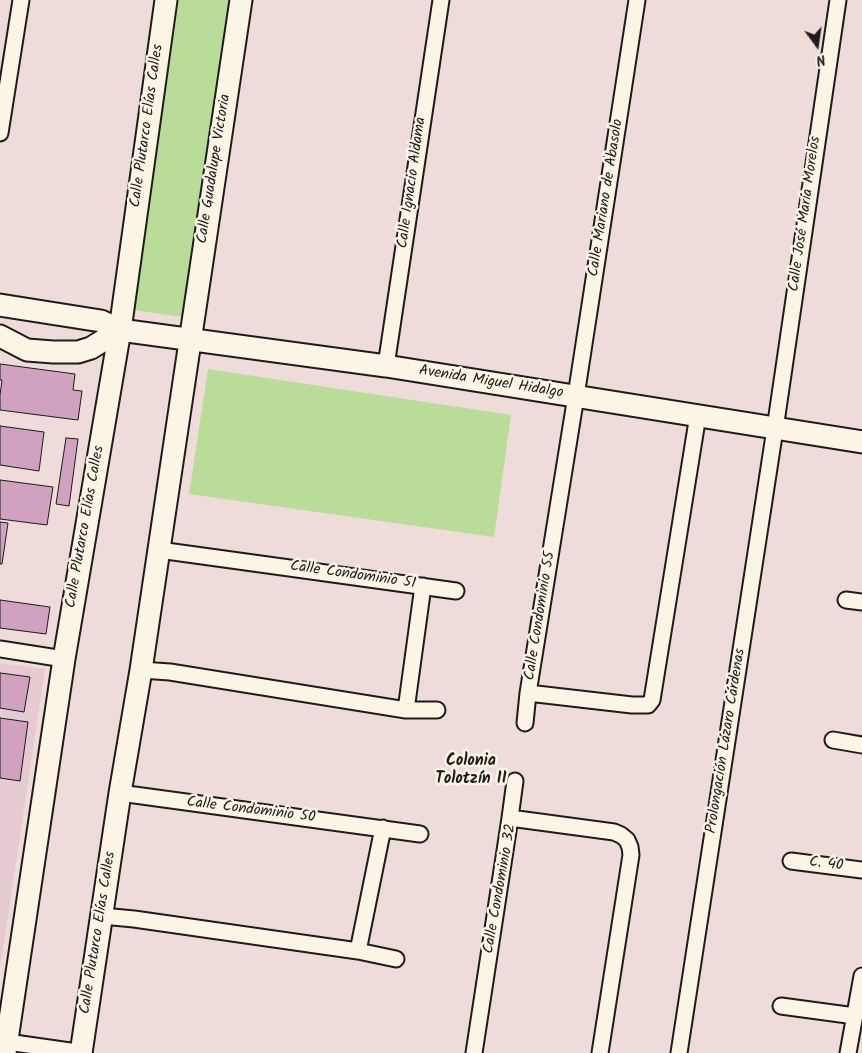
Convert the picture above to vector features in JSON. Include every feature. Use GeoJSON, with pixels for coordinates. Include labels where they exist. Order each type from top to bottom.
{"type":"FeatureCollection","features":[{"type":"Feature","properties":{"kind":"main road","name":"Calle Plutarco Elías Calles"},"geometry":{"type":"LineString","coordinates":[[6,1047],[64,659],[120,330],[166,0]]}},
{"type":"Feature","properties":{"kind":"main road","name":"Calle Guadalupe Victoria"},"geometry":{"type":"LineString","coordinates":[[190,339],[241,0]]}},
{"type":"Feature","properties":{"kind":"main road","name":"Avenida Miguel Hidalgo"},"geometry":{"type":"LineString","coordinates":[[0,305],[102,321],[120,330],[386,366],[862,442]]}},
{"type":"Feature","properties":{"kind":"main road"},"geometry":{"type":"LineString","coordinates":[[1,337],[27,350],[78,352],[92,348],[120,330]]}},
{"type":"Feature","properties":{"kind":"main road","name":"Calle Plutarco Elías Calles"},"geometry":{"type":"LineString","coordinates":[[82,1053],[190,339]]}},
{"type":"Feature","properties":{"kind":"street"},"geometry":{"type":"LineString","coordinates":[[0,133],[22,0]]}},
{"type":"Feature","properties":{"kind":"street","name":"Calle Ignacio Aldama"},"geometry":{"type":"LineString","coordinates":[[386,366],[441,0]]}},
{"type":"Feature","properties":{"kind":"street","name":"Calle Mariano de Abasolo"},"geometry":{"type":"LineString","coordinates":[[576,396],[637,0]]}},
{"type":"Feature","properties":{"kind":"street","name":"Calle José María Morelos"},"geometry":{"type":"LineString","coordinates":[[775,428],[838,0]]}},
{"type":"Feature","properties":{"kind":"street","name":"Calle Condominio 55"},"geometry":{"type":"LineString","coordinates":[[576,396],[528,693],[640,706],[648,705],[652,700],[698,415]]}},
{"type":"Feature","properties":{"kind":"street","name":"Prolongación Lázaro Cárdenas"},"geometry":{"type":"LineString","coordinates":[[680,1053],[775,428]]}},
{"type":"Feature","properties":{"kind":"street","name":"Calle Condominio 51"},"geometry":{"type":"LineString","coordinates":[[159,550],[423,586],[406,710]]}},
{"type":"Feature","properties":{"kind":"street"},"geometry":{"type":"LineString","coordinates":[[423,586],[456,591]]}},
{"type":"Feature","properties":{"kind":"street"},"geometry":{"type":"LineString","coordinates":[[846,600],[862,602]]}},
{"type":"Feature","properties":{"kind":"street"},"geometry":{"type":"LineString","coordinates":[[0,649],[64,659]]}},
{"type":"Feature","properties":{"kind":"street"},"geometry":{"type":"LineString","coordinates":[[141,670],[170,672],[406,710],[437,710]]}},
{"type":"Feature","properties":{"kind":"street"},"geometry":{"type":"LineString","coordinates":[[525,723],[528,693]]}},
{"type":"Feature","properties":{"kind":"street"},"geometry":{"type":"LineString","coordinates":[[832,740],[862,744]]}},
{"type":"Feature","properties":{"kind":"street"},"geometry":{"type":"LineString","coordinates":[[510,818],[515,781]]}},
{"type":"Feature","properties":{"kind":"street","name":"Calle Condominio 50"},"geometry":{"type":"LineString","coordinates":[[120,793],[420,834]]}},
{"type":"Feature","properties":{"kind":"street","name":"Calle Condominio 32"},"geometry":{"type":"LineString","coordinates":[[474,1053],[510,818],[614,832],[627,840],[630,847],[631,855],[600,1053]]}},
{"type":"Feature","properties":{"kind":"street"},"geometry":{"type":"LineString","coordinates":[[358,951],[382,828]]}},
{"type":"Feature","properties":{"kind":"street","name":"C. 40"},"geometry":{"type":"LineString","coordinates":[[791,860],[862,870]]}},
{"type":"Feature","properties":{"kind":"street"},"geometry":{"type":"LineString","coordinates":[[102,916],[358,951],[396,960]]}},
{"type":"Feature","properties":{"kind":"street"},"geometry":{"type":"LineString","coordinates":[[848,1053],[862,976]]}},
{"type":"Feature","properties":{"kind":"street"},"geometry":{"type":"LineString","coordinates":[[781,1006],[855,1016]]}},
{"type":"Feature","properties":{"kind":"street"},"geometry":{"type":"LineString","coordinates":[[6,1047],[82,1053]]}},
{"type":"Feature","properties":{"kind":"shaded area"},"geometry":{"type":"Polygon","coordinates":[[[0,663],[45,669],[0,969],[0,663]]]}},
{"type":"Feature","properties":{"kind":"green space"},"geometry":{"type":"Polygon","coordinates":[[[179,0],[231,0],[185,315],[182,317],[133,310],[179,0]]]}},
{"type":"Feature","properties":{"kind":"green space"},"geometry":{"type":"Polygon","coordinates":[[[208,369],[511,415],[494,537],[189,494],[208,369]]]}},
{"type":"Feature","properties":{"kind":"building"},"geometry":{"type":"Polygon","coordinates":[[[0,364],[75,374],[73,390],[82,391],[78,420],[0,410],[2,380],[0,380],[0,364]]]}},
{"type":"Feature","properties":{"kind":"building"},"geometry":{"type":"Polygon","coordinates":[[[0,426],[44,432],[39,471],[0,465],[0,426]]]}},
{"type":"Feature","properties":{"kind":"building"},"geometry":{"type":"Polygon","coordinates":[[[66,438],[78,439],[69,506],[56,504],[66,438]]]}},
{"type":"Feature","properties":{"kind":"building"},"geometry":{"type":"Polygon","coordinates":[[[0,480],[53,487],[47,525],[0,519],[0,480]]]}},
{"type":"Feature","properties":{"kind":"building"},"geometry":{"type":"Polygon","coordinates":[[[0,522],[8,523],[2,564],[0,564],[0,522]]]}},
{"type":"Feature","properties":{"kind":"building"},"geometry":{"type":"Polygon","coordinates":[[[0,600],[50,607],[46,634],[0,628],[0,600]]]}},
{"type":"Feature","properties":{"kind":"building"},"geometry":{"type":"Polygon","coordinates":[[[0,673],[30,677],[24,712],[0,708],[0,673]]]}},
{"type":"Feature","properties":{"kind":"building"},"geometry":{"type":"Polygon","coordinates":[[[0,718],[28,722],[20,781],[0,778],[0,718]]]}},
{"type":"Feature","properties":{"kind":"district","name":"Colonia Tolotzín II"},"geometry":{"type":"Point","coordinates":[471,771]}}]}
